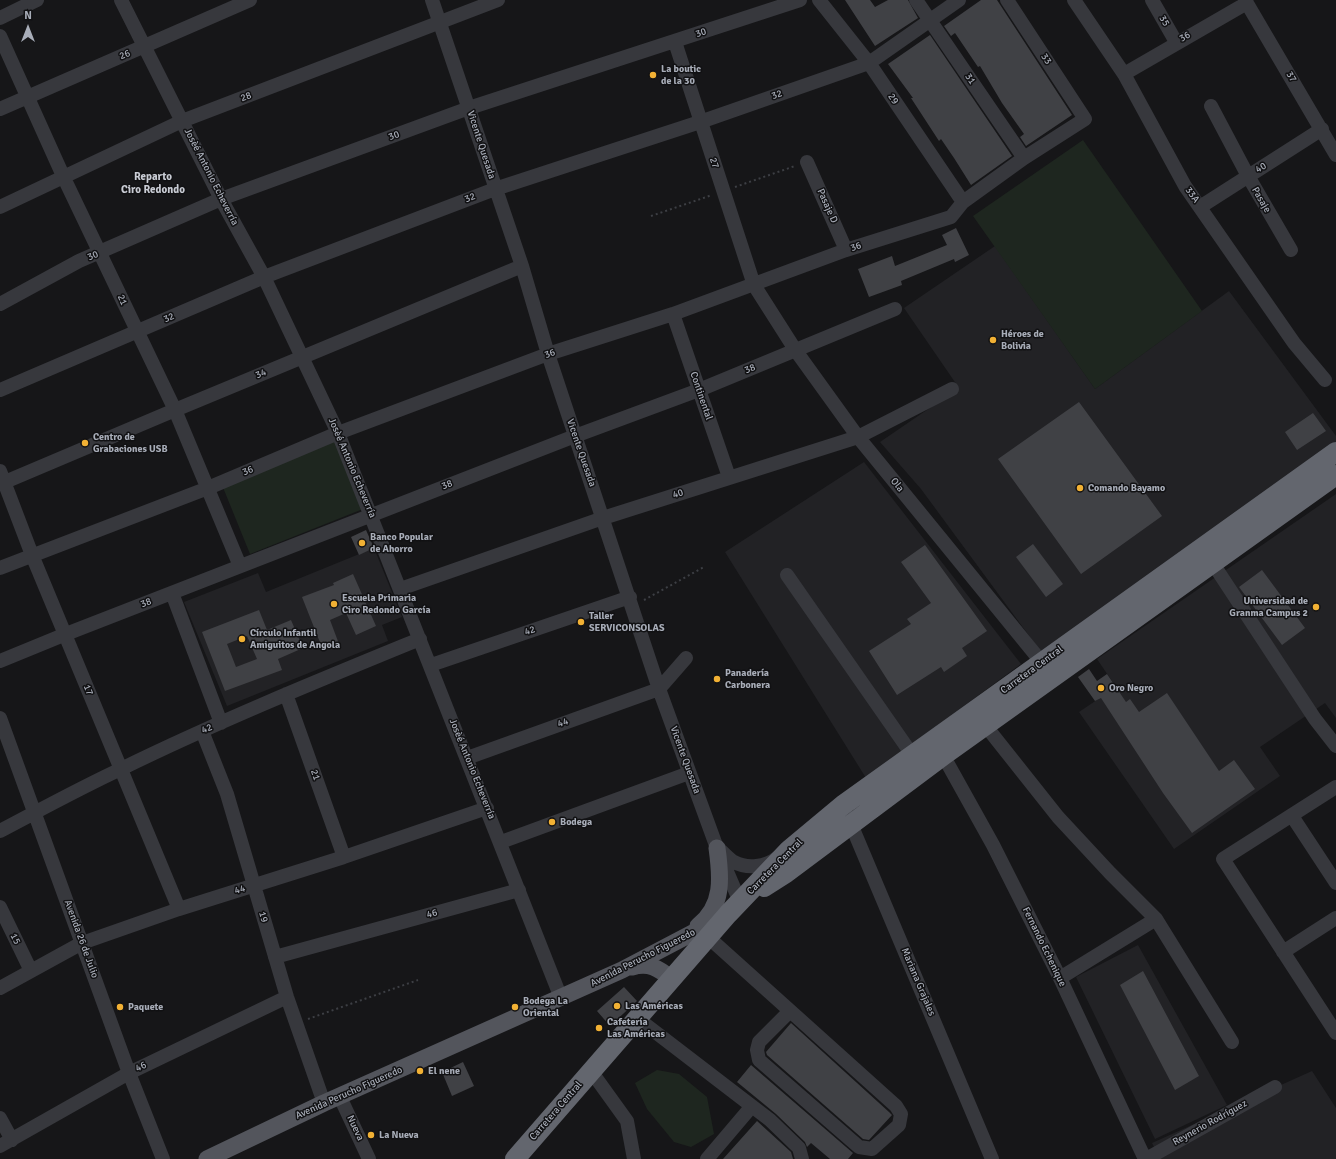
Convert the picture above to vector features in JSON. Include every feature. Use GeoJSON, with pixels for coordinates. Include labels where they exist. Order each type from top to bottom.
{"type":"FeatureCollection","features":[{"type":"Feature","properties":{"kind":"highway","name":"Carretera Central"},"geometry":{"type":"LineString","coordinates":[[734,908],[786,873],[851,823],[939,748],[1207,555],[1336,452]]}},
{"type":"Feature","properties":{"kind":"highway","name":"Carretera Central"},"geometry":{"type":"LineString","coordinates":[[1207,555],[1336,475]]}},
{"type":"Feature","properties":{"kind":"highway","name":"Carretera Central"},"geometry":{"type":"LineString","coordinates":[[515,1159],[708,937],[789,850],[843,805],[913,756],[939,748],[986,725],[1047,670]]}},
{"type":"Feature","properties":{"kind":"main road"},"geometry":{"type":"LineString","coordinates":[[682,939],[703,922],[713,911],[719,893],[720,876],[717,848]]}},
{"type":"Feature","properties":{"kind":"main road","name":"Avenida Perucho Figueredo"},"geometry":{"type":"LineString","coordinates":[[207,1159],[324,1103],[622,970],[682,939],[734,908]]}},
{"type":"Feature","properties":{"kind":"main road"},"geometry":{"type":"LineString","coordinates":[[622,970],[640,965],[651,965],[676,974],[675,956],[657,952]]}},
{"type":"Feature","properties":{"kind":"street"},"geometry":{"type":"LineString","coordinates":[[0,18],[37,0]]}},
{"type":"Feature","properties":{"kind":"street","name":"Josèé Antonio Echeverría"},"geometry":{"type":"LineString","coordinates":[[121,0],[221,199],[264,277],[338,433],[372,515],[562,998]]}},
{"type":"Feature","properties":{"kind":"street","name":"26"},"geometry":{"type":"LineString","coordinates":[[0,109],[250,0]]}},
{"type":"Feature","properties":{"kind":"street","name":"Vicente Quesada"},"geometry":{"type":"LineString","coordinates":[[432,0],[470,108],[495,189],[522,266],[548,354],[659,689],[717,848],[734,908]]}},
{"type":"Feature","properties":{"kind":"street","name":"28"},"geometry":{"type":"LineString","coordinates":[[0,207],[182,121],[498,0]]}},
{"type":"Feature","properties":{"kind":"street","name":"30"},"geometry":{"type":"LineString","coordinates":[[0,304],[79,261],[221,199],[470,108],[800,0]]}},
{"type":"Feature","properties":{"kind":"street","name":"29"},"geometry":{"type":"LineString","coordinates":[[819,0],[868,63],[963,202]]}},
{"type":"Feature","properties":{"kind":"street","name":"31"},"geometry":{"type":"LineString","coordinates":[[916,0],[1024,158]]}},
{"type":"Feature","properties":{"kind":"street","name":"32"},"geometry":{"type":"LineString","coordinates":[[0,390],[264,277],[495,189],[700,122],[868,63],[931,21],[959,0]]}},
{"type":"Feature","properties":{"kind":"street","name":"33"},"geometry":{"type":"LineString","coordinates":[[1007,0],[1085,119]]}},
{"type":"Feature","properties":{"kind":"street","name":"33A"},"geometry":{"type":"LineString","coordinates":[[1074,0],[1124,74],[1185,186],[1294,343],[1326,380]]}},
{"type":"Feature","properties":{"kind":"street","name":"35"},"geometry":{"type":"LineString","coordinates":[[1152,0],[1176,42]]}},
{"type":"Feature","properties":{"kind":"street","name":"36"},"geometry":{"type":"LineString","coordinates":[[1124,74],[1246,1]]}},
{"type":"Feature","properties":{"kind":"street","name":"37"},"geometry":{"type":"LineString","coordinates":[[1246,1],[1336,155]]}},
{"type":"Feature","properties":{"kind":"street","name":"21"},"geometry":{"type":"LineString","coordinates":[[0,36],[64,178],[101,252],[137,332],[175,410],[240,566]]}},
{"type":"Feature","properties":{"kind":"street","name":"27"},"geometry":{"type":"LineString","coordinates":[[675,42],[754,285]]}},
{"type":"Feature","properties":{"kind":"street","name":"Pasaje"},"geometry":{"type":"LineString","coordinates":[[1211,106],[1248,176],[1291,250]]}},
{"type":"Feature","properties":{"kind":"street","name":"36"},"geometry":{"type":"LineString","coordinates":[[0,568],[208,488],[338,433],[548,354],[673,314],[846,250],[951,217],[963,202],[1024,158],[1085,119]]}},
{"type":"Feature","properties":{"kind":"street","name":"40"},"geometry":{"type":"LineString","coordinates":[[1200,207],[1322,129]]}},
{"type":"Feature","properties":{"kind":"street","name":"Pasaje D"},"geometry":{"type":"LineString","coordinates":[[807,162],[846,250]]}},
{"type":"Feature","properties":{"kind":"street","name":"34"},"geometry":{"type":"LineString","coordinates":[[1,479],[175,410],[522,266]]}},
{"type":"Feature","properties":{"kind":"street","name":"Ola"},"geometry":{"type":"LineString","coordinates":[[754,285],[796,351],[858,437],[1047,670]]}},
{"type":"Feature","properties":{"kind":"street","name":"38"},"geometry":{"type":"LineString","coordinates":[[0,662],[66,634],[240,566],[575,436],[699,390],[894,309]]}},
{"type":"Feature","properties":{"kind":"street","name":"Continental"},"geometry":{"type":"LineString","coordinates":[[673,314],[729,477]]}},
{"type":"Feature","properties":{"kind":"street","name":"40"},"geometry":{"type":"LineString","coordinates":[[400,589],[603,518],[858,437],[952,389]]}},
{"type":"Feature","properties":{"kind":"street","name":"17"},"geometry":{"type":"LineString","coordinates":[[1,479],[179,909]]}},
{"type":"Feature","properties":{"kind":"street"},"geometry":{"type":"LineString","coordinates":[[1207,555],[1315,719],[1336,746]]}},
{"type":"Feature","properties":{"kind":"street"},"geometry":{"type":"LineString","coordinates":[[787,575],[913,756]]}},
{"type":"Feature","properties":{"kind":"street"},"geometry":{"type":"LineString","coordinates":[[172,593],[220,723]]}},
{"type":"Feature","properties":{"kind":"street","name":"42"},"geometry":{"type":"LineString","coordinates":[[431,665],[631,601]]}},
{"type":"Feature","properties":{"kind":"street","name":"42"},"geometry":{"type":"LineString","coordinates":[[0,831],[120,769],[202,731],[286,694],[420,639]]}},
{"type":"Feature","properties":{"kind":"street"},"geometry":{"type":"LineString","coordinates":[[659,689],[686,658]]}},
{"type":"Feature","properties":{"kind":"street","name":"44"},"geometry":{"type":"LineString","coordinates":[[467,758],[659,689]]}},
{"type":"Feature","properties":{"kind":"street","name":"21"},"geometry":{"type":"LineString","coordinates":[[286,694],[344,857]]}},
{"type":"Feature","properties":{"kind":"street","name":"Avenida 26 de Julio"},"geometry":{"type":"LineString","coordinates":[[0,718],[36,813],[129,1073],[163,1159]]}},
{"type":"Feature","properties":{"kind":"street"},"geometry":{"type":"LineString","coordinates":[[986,725],[1058,817],[1156,919],[1232,1042]]}},
{"type":"Feature","properties":{"kind":"street","name":"19"},"geometry":{"type":"LineString","coordinates":[[202,731],[227,794],[275,957],[324,1103]]}},
{"type":"Feature","properties":{"kind":"street","name":"Fernando Echenique"},"geometry":{"type":"LineString","coordinates":[[939,748],[993,845],[1060,978],[1145,1159]]}},
{"type":"Feature","properties":{"kind":"street"},"geometry":{"type":"LineString","coordinates":[[501,842],[689,773]]}},
{"type":"Feature","properties":{"kind":"street"},"geometry":{"type":"LineString","coordinates":[[1336,787],[1223,859],[1336,1033]]}},
{"type":"Feature","properties":{"kind":"street","name":"Mariana Grajales"},"geometry":{"type":"LineString","coordinates":[[843,805],[992,1159]]}},
{"type":"Feature","properties":{"kind":"street","name":"44"},"geometry":{"type":"LineString","coordinates":[[0,988],[82,943],[179,909],[344,857],[487,808]]}},
{"type":"Feature","properties":{"kind":"street"},"geometry":{"type":"LineString","coordinates":[[1292,816],[1336,882]]}},
{"type":"Feature","properties":{"kind":"street"},"geometry":{"type":"LineString","coordinates":[[717,848],[733,861],[752,866],[763,865],[774,861],[789,850]]}},
{"type":"Feature","properties":{"kind":"street","name":"46"},"geometry":{"type":"LineString","coordinates":[[275,957],[519,890]]}},
{"type":"Feature","properties":{"kind":"street","name":"15"},"geometry":{"type":"LineString","coordinates":[[0,907],[31,971]]}},
{"type":"Feature","properties":{"kind":"street"},"geometry":{"type":"LineString","coordinates":[[1283,952],[1336,918]]}},
{"type":"Feature","properties":{"kind":"street"},"geometry":{"type":"LineString","coordinates":[[1060,978],[1156,919]]}},
{"type":"Feature","properties":{"kind":"street"},"geometry":{"type":"LineString","coordinates":[[708,937],[896,1106],[901,1114],[899,1125],[872,1149],[859,1147],[759,1060],[757,1050],[759,1042],[790,1011]]}},
{"type":"Feature","properties":{"kind":"street","name":"46"},"geometry":{"type":"LineString","coordinates":[[6,1143],[129,1073],[288,997]]}},
{"type":"Feature","properties":{"kind":"street"},"geometry":{"type":"LineString","coordinates":[[637,1018],[770,1120],[799,1148],[803,1157],[802,1159]]}},
{"type":"Feature","properties":{"kind":"street"},"geometry":{"type":"LineString","coordinates":[[591,1071],[627,1121],[634,1159]]}},
{"type":"Feature","properties":{"kind":"street","name":"Reynerio Rodríguez"},"geometry":{"type":"LineString","coordinates":[[1145,1159],[1275,1087]]}},
{"type":"Feature","properties":{"kind":"street","name":"Nueva"},"geometry":{"type":"LineString","coordinates":[[340,1097],[369,1159]]}},
{"type":"Feature","properties":{"kind":"street"},"geometry":{"type":"LineString","coordinates":[[707,1159],[752,1106]]}},
{"type":"Feature","properties":{"kind":"street"},"geometry":{"type":"LineString","coordinates":[[0,1118],[6,1143]]}},
{"type":"Feature","properties":{"kind":"path"},"geometry":{"type":"LineString","coordinates":[[631,601],[704,567]]}},
{"type":"Feature","properties":{"kind":"path"},"geometry":{"type":"LineString","coordinates":[[296,1023],[418,980]]}},
{"type":"Feature","properties":{"kind":"shaded area"},"geometry":{"type":"Polygon","coordinates":[[[1083,140],[1202,311],[1095,389],[973,216],[1083,140]]]}},
{"type":"Feature","properties":{"kind":"shaded area"},"geometry":{"type":"Polygon","coordinates":[[[995,246],[1095,389],[1229,291],[1336,436],[1336,442],[1044,656],[921,489],[880,442],[959,388],[904,308],[995,246]]]}},
{"type":"Feature","properties":{"kind":"shaded area"},"geometry":{"type":"Polygon","coordinates":[[[336,440],[363,509],[250,554],[222,485],[336,440]]]}},
{"type":"Feature","properties":{"kind":"shaded area"},"geometry":{"type":"Polygon","coordinates":[[[864,462],[1021,664],[866,778],[725,552],[864,462]]]}},
{"type":"Feature","properties":{"kind":"shaded area"},"geometry":{"type":"Polygon","coordinates":[[[1336,494],[1336,718],[1325,703],[1260,747],[1280,776],[1174,849],[1079,712],[1116,687],[1097,659],[1336,494]]]}},
{"type":"Feature","properties":{"kind":"shaded area"},"geometry":{"type":"Polygon","coordinates":[[[374,548],[402,617],[382,625],[388,641],[227,706],[184,602],[258,573],[266,592],[374,548]]]}},
{"type":"Feature","properties":{"kind":"shaded area"},"geometry":{"type":"Polygon","coordinates":[[[1138,945],[1227,1105],[1155,1139],[1076,977],[1138,945]]]}},
{"type":"Feature","properties":{"kind":"shaded area"},"geometry":{"type":"Polygon","coordinates":[[[657,1070],[679,1074],[707,1097],[714,1134],[691,1147],[674,1142],[647,1109],[635,1083],[657,1070]]]}},
{"type":"Feature","properties":{"kind":"shaded area"},"geometry":{"type":"Polygon","coordinates":[[[1312,1071],[1336,1108],[1336,1159],[1160,1159],[1152,1143],[1312,1071]]]}},
{"type":"Feature","properties":{"kind":"building"},"geometry":{"type":"Polygon","coordinates":[[[845,0],[870,0],[875,7],[888,0],[908,0],[918,18],[875,46],[845,0]]]}},
{"type":"Feature","properties":{"kind":"building"},"geometry":{"type":"Polygon","coordinates":[[[981,0],[997,0],[1072,115],[1026,146],[1020,137],[1024,134],[1002,103],[980,66],[978,67],[955,33],[951,36],[944,26],[981,0]]]}},
{"type":"Feature","properties":{"kind":"building"},"geometry":{"type":"Polygon","coordinates":[[[930,35],[1012,156],[971,185],[941,139],[939,141],[911,98],[913,98],[888,64],[930,35]]]}},
{"type":"Feature","properties":{"kind":"building"},"geometry":{"type":"Polygon","coordinates":[[[956,228],[969,255],[955,262],[954,259],[901,281],[902,285],[869,297],[858,269],[892,256],[895,266],[947,245],[942,235],[956,228]]]}},
{"type":"Feature","properties":{"kind":"building","name":"Comando Bayamo"},"geometry":{"type":"Polygon","coordinates":[[[1079,402],[1162,516],[1081,574],[998,459],[1079,402]]]}},
{"type":"Feature","properties":{"kind":"building"},"geometry":{"type":"Polygon","coordinates":[[[1313,413],[1326,431],[1297,450],[1285,432],[1313,413]]]}},
{"type":"Feature","properties":{"kind":"building","name":"Banco Popular de Ahorro"},"geometry":{"type":"Polygon","coordinates":[[[366,530],[374,548],[359,555],[351,537],[366,530]]]}},
{"type":"Feature","properties":{"kind":"building"},"geometry":{"type":"Polygon","coordinates":[[[1033,544],[1063,584],[1046,597],[1016,557],[1033,544]]]}},
{"type":"Feature","properties":{"kind":"building"},"geometry":{"type":"Polygon","coordinates":[[[925,545],[987,631],[962,648],[967,656],[944,672],[941,667],[897,695],[869,651],[911,624],[907,619],[931,603],[901,562],[925,545]]]}},
{"type":"Feature","properties":{"kind":"building"},"geometry":{"type":"Polygon","coordinates":[[[1262,570],[1305,628],[1282,645],[1239,587],[1262,570]]]}},
{"type":"Feature","properties":{"kind":"building"},"geometry":{"type":"Polygon","coordinates":[[[353,574],[376,626],[356,635],[346,613],[330,620],[339,644],[323,650],[302,597],[334,585],[333,583],[353,574]]]}},
{"type":"Feature","properties":{"kind":"building"},"geometry":{"type":"Polygon","coordinates":[[[259,610],[267,630],[291,620],[303,648],[278,659],[282,670],[225,691],[202,632],[259,610]],[[247,636],[227,644],[236,667],[257,659],[247,636]]]}},
{"type":"Feature","properties":{"kind":"building"},"geometry":{"type":"Polygon","coordinates":[[[1089,669],[1097,681],[1107,674],[1126,702],[1130,699],[1139,712],[1167,693],[1219,771],[1234,760],[1255,789],[1192,833],[1163,793],[1101,698],[1095,701],[1078,677],[1089,669]]]}},
{"type":"Feature","properties":{"kind":"building"},"geometry":{"type":"Polygon","coordinates":[[[1143,971],[1199,1076],[1175,1090],[1120,985],[1143,971]]]}},
{"type":"Feature","properties":{"kind":"building","name":"Las Américas"},"geometry":{"type":"Polygon","coordinates":[[[624,987],[637,1001],[610,1026],[597,1011],[624,987]]]}},
{"type":"Feature","properties":{"kind":"building"},"geometry":{"type":"Polygon","coordinates":[[[791,1023],[892,1115],[869,1140],[863,1139],[767,1055],[766,1052],[791,1023]]]}},
{"type":"Feature","properties":{"kind":"building"},"geometry":{"type":"Polygon","coordinates":[[[463,1062],[474,1086],[452,1096],[442,1072],[463,1062]]]}},
{"type":"Feature","properties":{"kind":"building"},"geometry":{"type":"Polygon","coordinates":[[[751,1065],[853,1153],[848,1159],[830,1159],[811,1143],[807,1147],[805,1142],[776,1114],[737,1082],[751,1065]]]}},
{"type":"Feature","properties":{"kind":"building"},"geometry":{"type":"Polygon","coordinates":[[[757,1121],[791,1152],[793,1159],[723,1159],[757,1121]]]}},
{"type":"Feature","properties":{"kind":"place","name":"La boutic de la 30"},"geometry":{"type":"Point","coordinates":[653,75]}},
{"type":"Feature","properties":{"kind":"place","name":"Héroes de Bolivia"},"geometry":{"type":"Point","coordinates":[993,340]}},
{"type":"Feature","properties":{"kind":"place","name":"Centro de Grabaciones USB"},"geometry":{"type":"Point","coordinates":[85,443]}},
{"type":"Feature","properties":{"kind":"place","name":"Comando Bayamo"},"geometry":{"type":"Point","coordinates":[1080,488]}},
{"type":"Feature","properties":{"kind":"place","name":"Banco Popular de Ahorro"},"geometry":{"type":"Point","coordinates":[362,543]}},
{"type":"Feature","properties":{"kind":"place","name":"Escuela Primaria Ciro Redondo García"},"geometry":{"type":"Point","coordinates":[334,604]}},
{"type":"Feature","properties":{"kind":"place","name":"Universidad de Granma Campus 2"},"geometry":{"type":"Point","coordinates":[1316,607]}},
{"type":"Feature","properties":{"kind":"place","name":"Taller SERVICONSOLAS"},"geometry":{"type":"Point","coordinates":[581,622]}},
{"type":"Feature","properties":{"kind":"place","name":"Círculo Infantil Amiguitos de Angola"},"geometry":{"type":"Point","coordinates":[242,639]}},
{"type":"Feature","properties":{"kind":"place","name":"Panadería Carbonera"},"geometry":{"type":"Point","coordinates":[717,679]}},
{"type":"Feature","properties":{"kind":"place","name":"Oro Negro"},"geometry":{"type":"Point","coordinates":[1101,688]}},
{"type":"Feature","properties":{"kind":"place","name":"Bodega"},"geometry":{"type":"Point","coordinates":[552,822]}},
{"type":"Feature","properties":{"kind":"place","name":"Las Américas"},"geometry":{"type":"Point","coordinates":[617,1006]}},
{"type":"Feature","properties":{"kind":"place","name":"Paquete"},"geometry":{"type":"Point","coordinates":[120,1007]}},
{"type":"Feature","properties":{"kind":"place","name":"Bodega La Oriental"},"geometry":{"type":"Point","coordinates":[515,1007]}},
{"type":"Feature","properties":{"kind":"place","name":"Cafetería Las Américas"},"geometry":{"type":"Point","coordinates":[599,1028]}},
{"type":"Feature","properties":{"kind":"place","name":"El nene"},"geometry":{"type":"Point","coordinates":[420,1071]}},
{"type":"Feature","properties":{"kind":"place","name":"La Nueva"},"geometry":{"type":"Point","coordinates":[371,1135]}},
{"type":"Feature","properties":{"kind":"district","name":"Reparto Ciro Redondo"},"geometry":{"type":"Point","coordinates":[153,183]}}]}
